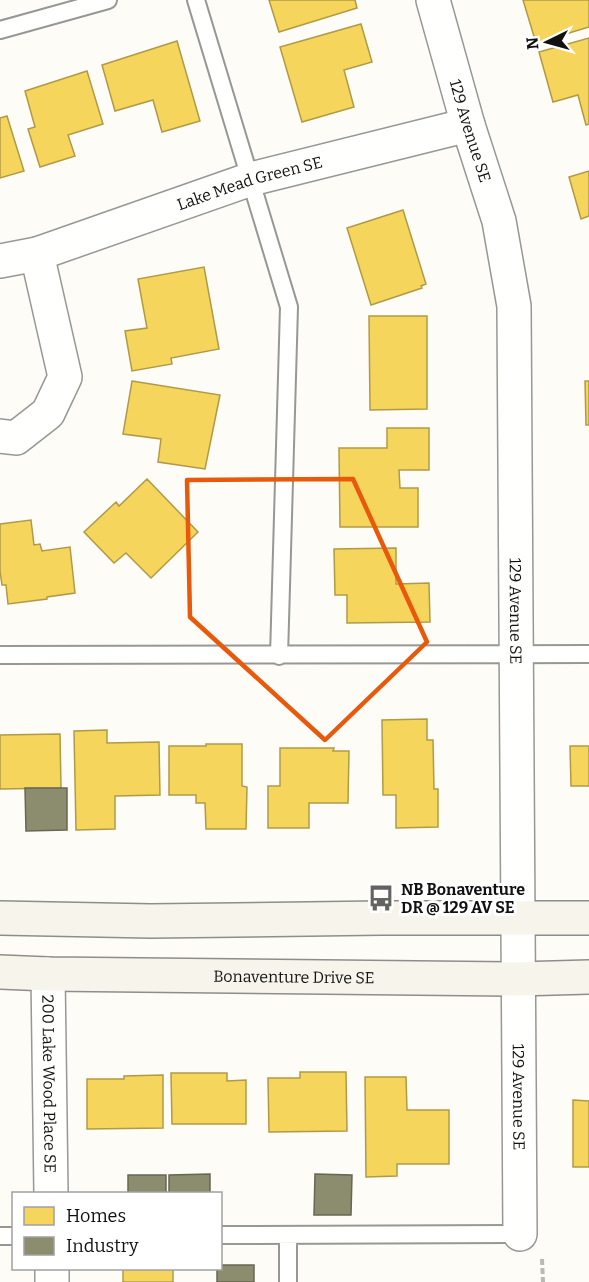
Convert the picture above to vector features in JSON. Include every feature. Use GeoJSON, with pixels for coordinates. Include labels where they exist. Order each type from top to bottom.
{"type":"FeatureCollection","features":[{"type":"Feature","properties":{"kind":"street","name":"129 Avenue SE"},"geometry":{"type":"LineString","coordinates":[[433,0],[468,125],[499,221],[514,306],[514,654],[519,1234]]}},
{"type":"Feature","properties":{"kind":"street","name":"Lake Mead Green SE"},"geometry":{"type":"LineString","coordinates":[[0,261],[37,254],[251,179],[468,125]]}},
{"type":"Feature","properties":{"kind":"street"},"geometry":{"type":"LineString","coordinates":[[0,436],[16,438],[48,413],[65,377],[37,254]]}},
{"type":"Feature","properties":{"kind":"street"},"geometry":{"type":"LineString","coordinates":[[0,918],[151,921],[589,918]]}},
{"type":"Feature","properties":{"kind":"street","name":"Bonaventure Drive SE"},"geometry":{"type":"LineString","coordinates":[[0,972],[518,979],[589,977]]}},
{"type":"Feature","properties":{"kind":"street","name":"200 Lake Wood Place SE"},"geometry":{"type":"LineString","coordinates":[[48,974],[51,1192]]}},
{"type":"Feature","properties":{"kind":"lane"},"geometry":{"type":"LineString","coordinates":[[0,30],[108,0]]}},
{"type":"Feature","properties":{"kind":"lane"},"geometry":{"type":"LineString","coordinates":[[196,0],[289,307],[279,656]]}},
{"type":"Feature","properties":{"kind":"lane"},"geometry":{"type":"LineString","coordinates":[[0,655],[589,654]]}},
{"type":"Feature","properties":{"kind":"lane"},"geometry":{"type":"LineString","coordinates":[[222,1235],[519,1234]]}},
{"type":"Feature","properties":{"kind":"lane"},"geometry":{"type":"LineString","coordinates":[[288,1235],[288,1282]]}},
{"type":"Feature","properties":{"kind":"highlighted area"},"geometry":{"type":"Polygon","coordinates":[[[353,479],[427,642],[325,740],[190,617],[187,480],[353,479]]]}},
{"type":"Feature","properties":{"kind":"building: Homes"},"geometry":{"type":"Polygon","coordinates":[[[269,0],[355,0],[357,8],[279,32],[269,0]]]}},
{"type":"Feature","properties":{"kind":"building: Homes"},"geometry":{"type":"Polygon","coordinates":[[[523,0],[589,0],[589,27],[536,43],[523,0]]]}},
{"type":"Feature","properties":{"kind":"building: Homes"},"geometry":{"type":"Polygon","coordinates":[[[361,24],[372,62],[344,70],[354,107],[302,122],[280,47],[361,24]]]}},
{"type":"Feature","properties":{"kind":"building: Homes"},"geometry":{"type":"Polygon","coordinates":[[[589,38],[589,124],[586,125],[578,95],[553,102],[539,52],[589,38]]]}},
{"type":"Feature","properties":{"kind":"building: Homes"},"geometry":{"type":"Polygon","coordinates":[[[177,41],[200,121],[162,132],[153,100],[115,111],[102,65],[177,41]]]}},
{"type":"Feature","properties":{"kind":"building: Homes"},"geometry":{"type":"Polygon","coordinates":[[[87,71],[103,124],[68,135],[75,156],[40,167],[28,129],[35,127],[25,91],[87,71]]]}},
{"type":"Feature","properties":{"kind":"building: Homes"},"geometry":{"type":"Polygon","coordinates":[[[7,116],[24,171],[0,178],[0,118],[7,116]]]}},
{"type":"Feature","properties":{"kind":"building: Homes"},"geometry":{"type":"Polygon","coordinates":[[[589,171],[589,216],[581,219],[569,177],[589,171]]]}},
{"type":"Feature","properties":{"kind":"building: Homes"},"geometry":{"type":"Polygon","coordinates":[[[403,210],[426,284],[421,286],[422,288],[371,305],[347,228],[403,210]]]}},
{"type":"Feature","properties":{"kind":"building: Homes"},"geometry":{"type":"Polygon","coordinates":[[[204,267],[219,349],[171,358],[172,364],[132,371],[125,331],[147,328],[138,279],[204,267]]]}},
{"type":"Feature","properties":{"kind":"building: Homes"},"geometry":{"type":"Polygon","coordinates":[[[369,316],[427,316],[427,409],[370,410],[369,316]]]}},
{"type":"Feature","properties":{"kind":"building: Homes"},"geometry":{"type":"Polygon","coordinates":[[[132,381],[220,395],[205,469],[158,462],[161,439],[123,434],[132,381]]]}},
{"type":"Feature","properties":{"kind":"building: Homes"},"geometry":{"type":"Polygon","coordinates":[[[585,381],[589,381],[589,425],[586,425],[585,381]]]}},
{"type":"Feature","properties":{"kind":"building: Homes"},"geometry":{"type":"Polygon","coordinates":[[[387,428],[429,428],[429,470],[399,470],[400,488],[418,488],[418,527],[340,527],[339,448],[387,448],[387,428]]]}},
{"type":"Feature","properties":{"kind":"building: Homes"},"geometry":{"type":"Polygon","coordinates":[[[147,479],[198,532],[151,578],[126,553],[114,563],[84,532],[116,502],[119,506],[147,479]]]}},
{"type":"Feature","properties":{"kind":"building: Homes"},"geometry":{"type":"Polygon","coordinates":[[[31,520],[34,545],[40,544],[42,551],[70,547],[75,593],[8,604],[6,585],[2,585],[0,571],[0,524],[31,520]]]}},
{"type":"Feature","properties":{"kind":"building: Homes"},"geometry":{"type":"Polygon","coordinates":[[[396,548],[396,584],[429,583],[430,622],[347,623],[347,595],[335,595],[334,549],[396,548]]]}},
{"type":"Feature","properties":{"kind":"building: Homes"},"geometry":{"type":"Polygon","coordinates":[[[427,719],[427,740],[433,740],[434,789],[438,789],[438,827],[396,828],[396,795],[383,795],[382,720],[427,719]]]}},
{"type":"Feature","properties":{"kind":"building: Homes"},"geometry":{"type":"Polygon","coordinates":[[[107,730],[107,743],[159,742],[160,795],[115,796],[115,829],[76,830],[74,731],[107,730]]]}},
{"type":"Feature","properties":{"kind":"building: Homes"},"geometry":{"type":"Polygon","coordinates":[[[60,734],[61,788],[0,789],[0,735],[60,734]]]}},
{"type":"Feature","properties":{"kind":"building: Homes"},"geometry":{"type":"Polygon","coordinates":[[[206,744],[242,744],[242,786],[247,787],[246,829],[206,829],[205,803],[196,803],[196,795],[169,795],[169,746],[206,746],[206,744]]]}},
{"type":"Feature","properties":{"kind":"building: Homes"},"geometry":{"type":"Polygon","coordinates":[[[570,746],[589,746],[589,786],[571,786],[570,746]]]}},
{"type":"Feature","properties":{"kind":"building: Homes"},"geometry":{"type":"Polygon","coordinates":[[[280,748],[334,748],[333,751],[349,751],[348,803],[309,803],[309,828],[268,828],[268,786],[280,786],[280,748]]]}},
{"type":"Feature","properties":{"kind":"building: Homes"},"geometry":{"type":"Polygon","coordinates":[[[300,1072],[346,1072],[347,1131],[269,1132],[268,1078],[300,1078],[300,1072]]]}},
{"type":"Feature","properties":{"kind":"building: Homes"},"geometry":{"type":"Polygon","coordinates":[[[171,1073],[227,1073],[227,1081],[246,1080],[246,1124],[172,1124],[171,1073]]]}},
{"type":"Feature","properties":{"kind":"building: Homes"},"geometry":{"type":"Polygon","coordinates":[[[163,1075],[163,1128],[87,1129],[87,1079],[124,1079],[124,1076],[163,1075]]]}},
{"type":"Feature","properties":{"kind":"building: Homes"},"geometry":{"type":"Polygon","coordinates":[[[365,1077],[406,1077],[407,1110],[449,1110],[449,1164],[397,1164],[397,1176],[366,1177],[365,1077]]]}},
{"type":"Feature","properties":{"kind":"building: Homes"},"geometry":{"type":"Polygon","coordinates":[[[573,1100],[589,1101],[589,1167],[573,1167],[573,1100]]]}},
{"type":"Feature","properties":{"kind":"building: Homes"},"geometry":{"type":"Polygon","coordinates":[[[123,1270],[173,1270],[173,1282],[123,1282],[123,1270]]]}},
{"type":"Feature","properties":{"kind":"building: Industry"},"geometry":{"type":"Polygon","coordinates":[[[25,788],[67,788],[67,830],[26,831],[25,788]]]}},
{"type":"Feature","properties":{"kind":"building: Industry"},"geometry":{"type":"Polygon","coordinates":[[[210,1174],[210,1192],[169,1192],[169,1175],[210,1174]]]}},
{"type":"Feature","properties":{"kind":"building: Industry"},"geometry":{"type":"Polygon","coordinates":[[[315,1174],[352,1175],[351,1215],[314,1215],[315,1174]]]}},
{"type":"Feature","properties":{"kind":"building: Industry"},"geometry":{"type":"Polygon","coordinates":[[[128,1175],[166,1175],[166,1192],[128,1192],[128,1175]]]}},
{"type":"Feature","properties":{"kind":"building: Industry"},"geometry":{"type":"Polygon","coordinates":[[[222,1265],[254,1265],[254,1282],[217,1282],[217,1270],[222,1270],[222,1265]]]}},
{"type":"Feature","properties":{"kind":"place","name":"NB Bonaventure DR @ 129 AV SE"},"geometry":{"type":"Point","coordinates":[381,898]}}]}
